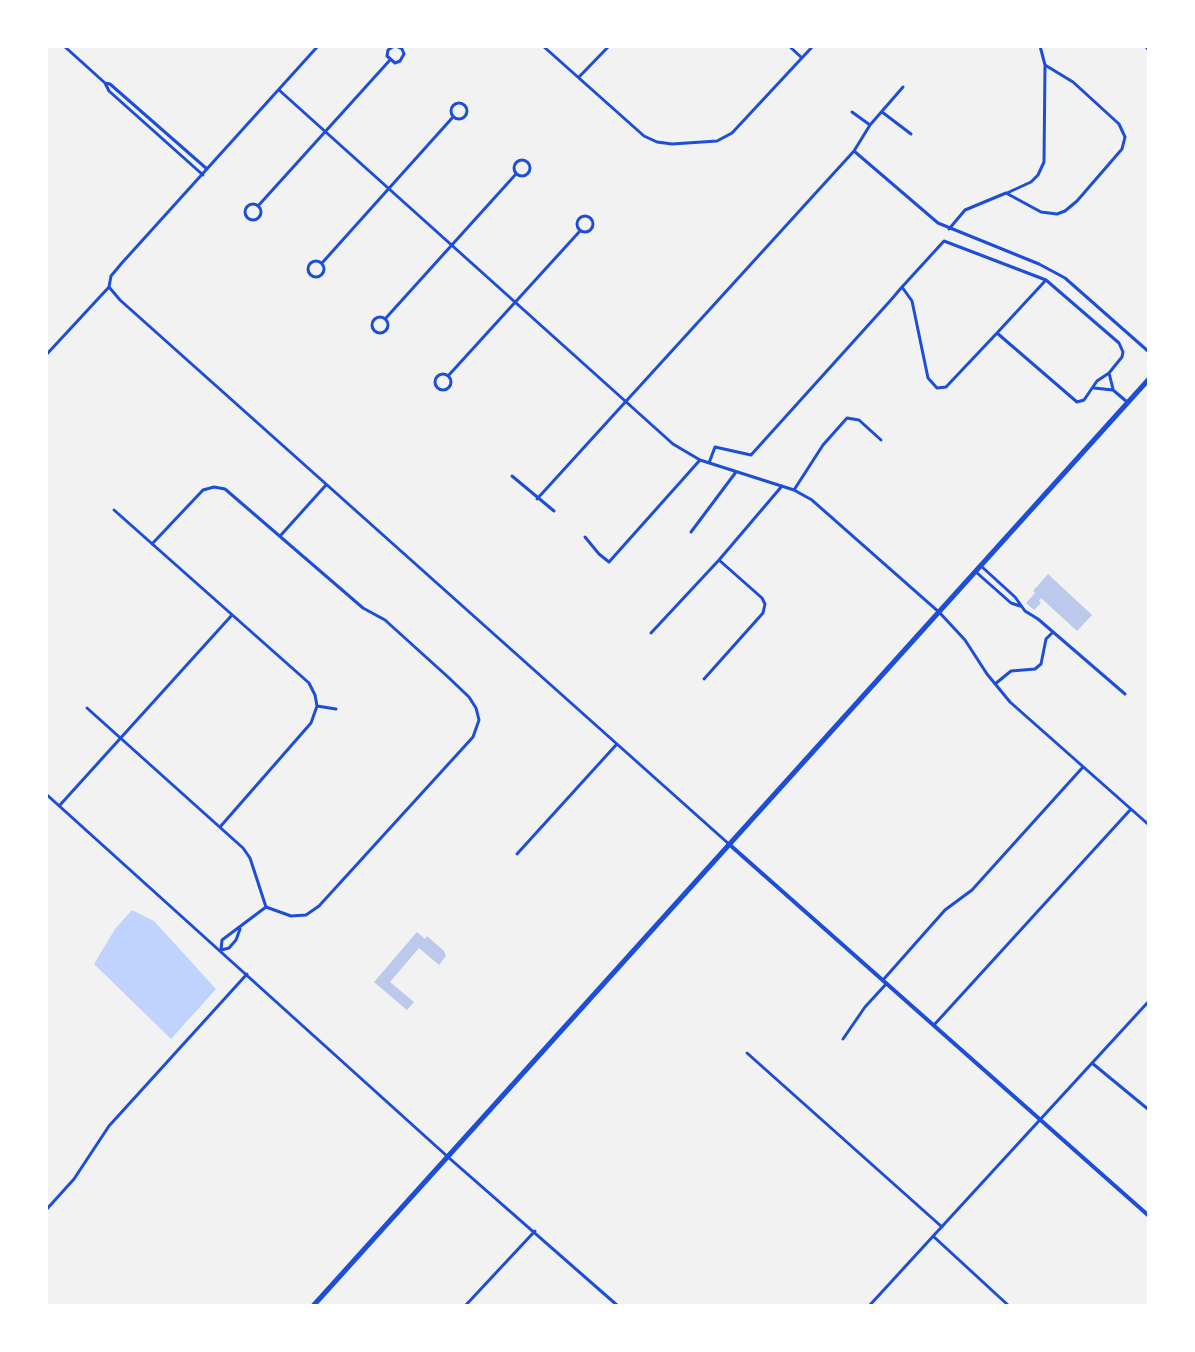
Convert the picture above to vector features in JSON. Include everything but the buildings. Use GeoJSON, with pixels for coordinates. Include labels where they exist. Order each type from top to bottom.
{"type":"FeatureCollection","features":[{"type":"Feature","properties":{"kind":"main road"},"geometry":{"type":"LineString","coordinates":[[313,1306],[1149,379]]}},
{"type":"Feature","properties":{"kind":"street"},"geometry":{"type":"LineString","coordinates":[[64,46],[203,175]]}},
{"type":"Feature","properties":{"kind":"street"},"geometry":{"type":"LineString","coordinates":[[46,355],[109,287],[111,276],[318,46]]}},
{"type":"Feature","properties":{"kind":"street"},"geometry":{"type":"LineString","coordinates":[[395,46],[402,49],[403,57],[397,62],[390,60],[387,53],[395,46]]}},
{"type":"Feature","properties":{"kind":"street"},"geometry":{"type":"LineString","coordinates":[[543,46],[650,140],[672,144],[717,141],[732,133],[813,46]]}},
{"type":"Feature","properties":{"kind":"street"},"geometry":{"type":"LineString","coordinates":[[579,77],[609,46]]}},
{"type":"Feature","properties":{"kind":"street"},"geometry":{"type":"LineString","coordinates":[[789,46],[802,58]]}},
{"type":"Feature","properties":{"kind":"street"},"geometry":{"type":"LineString","coordinates":[[949,229],[965,210],[1031,182],[1038,175],[1046,147],[1045,65],[1040,46]]}},
{"type":"Feature","properties":{"kind":"street"},"geometry":{"type":"LineString","coordinates":[[258,206],[260,218],[252,221],[247,218],[247,206],[258,206],[390,60]]}},
{"type":"Feature","properties":{"kind":"street"},"geometry":{"type":"LineString","coordinates":[[1006,193],[1041,212],[1057,214],[1065,211],[1120,152],[1125,141],[1123,130],[1109,113],[1060,71],[1045,65]]}},
{"type":"Feature","properties":{"kind":"street"},"geometry":{"type":"LineString","coordinates":[[103,81],[207,169]]}},
{"type":"Feature","properties":{"kind":"street"},"geometry":{"type":"LineString","coordinates":[[537,499],[854,151],[870,125],[903,87]]}},
{"type":"Feature","properties":{"kind":"street"},"geometry":{"type":"LineString","coordinates":[[279,90],[673,444],[700,460],[794,490],[812,500],[939,612],[1010,702],[1149,825]]}},
{"type":"Feature","properties":{"kind":"street"},"geometry":{"type":"LineString","coordinates":[[458,103],[465,106],[465,116],[461,119],[453,117],[450,110],[453,105],[458,103]]}},
{"type":"Feature","properties":{"kind":"street"},"geometry":{"type":"LineString","coordinates":[[852,112],[870,125]]}},
{"type":"Feature","properties":{"kind":"street"},"geometry":{"type":"LineString","coordinates":[[882,112],[911,134]]}},
{"type":"Feature","properties":{"kind":"street"},"geometry":{"type":"LineString","coordinates":[[322,263],[453,117]]}},
{"type":"Feature","properties":{"kind":"street"},"geometry":{"type":"LineString","coordinates":[[854,151],[931,219],[1052,270],[1149,352]]}},
{"type":"Feature","properties":{"kind":"street"},"geometry":{"type":"LineString","coordinates":[[524,160],[528,163],[528,173],[524,176],[516,174],[513,169],[516,162],[524,160]]}},
{"type":"Feature","properties":{"kind":"street"},"geometry":{"type":"LineString","coordinates":[[385,319],[516,174]]}},
{"type":"Feature","properties":{"kind":"street"},"geometry":{"type":"LineString","coordinates":[[582,216],[590,217],[592,229],[585,233],[580,231],[578,220],[582,216]]}},
{"type":"Feature","properties":{"kind":"street"},"geometry":{"type":"LineString","coordinates":[[448,376],[580,231]]}},
{"type":"Feature","properties":{"kind":"street"},"geometry":{"type":"LineString","coordinates":[[709,463],[715,447],[751,455],[944,241],[1046,280],[1121,347],[1122,357],[1081,402],[1073,400],[997,333]]}},
{"type":"Feature","properties":{"kind":"street"},"geometry":{"type":"LineString","coordinates":[[315,260],[322,263],[325,269],[323,274],[318,277],[310,275],[308,267],[311,263],[315,260]]}},
{"type":"Feature","properties":{"kind":"street"},"geometry":{"type":"LineString","coordinates":[[902,287],[912,301],[928,378],[933,387],[946,387],[1046,280]]}},
{"type":"Feature","properties":{"kind":"street"},"geometry":{"type":"LineString","coordinates":[[109,287],[616,745],[1149,1216]]}},
{"type":"Feature","properties":{"kind":"street"},"geometry":{"type":"LineString","coordinates":[[374,319],[385,319],[388,325],[386,330],[379,334],[374,331],[371,324],[374,319]]}},
{"type":"Feature","properties":{"kind":"street"},"geometry":{"type":"LineString","coordinates":[[1109,373],[1113,390]]}},
{"type":"Feature","properties":{"kind":"street"},"geometry":{"type":"LineString","coordinates":[[437,376],[448,376],[451,382],[449,387],[442,391],[437,388],[434,384],[437,376]]}},
{"type":"Feature","properties":{"kind":"street"},"geometry":{"type":"LineString","coordinates":[[1094,388],[1113,390],[1128,403]]}},
{"type":"Feature","properties":{"kind":"street"},"geometry":{"type":"LineString","coordinates":[[794,490],[823,445],[847,418],[859,420],[881,440]]}},
{"type":"Feature","properties":{"kind":"street"},"geometry":{"type":"LineString","coordinates":[[585,537],[609,562],[700,460]]}},
{"type":"Feature","properties":{"kind":"street"},"geometry":{"type":"LineString","coordinates":[[691,532],[736,472]]}},
{"type":"Feature","properties":{"kind":"street"},"geometry":{"type":"LineString","coordinates":[[512,476],[554,511]]}},
{"type":"Feature","properties":{"kind":"street"},"geometry":{"type":"LineString","coordinates":[[281,535],[326,485]]}},
{"type":"Feature","properties":{"kind":"street"},"geometry":{"type":"LineString","coordinates":[[651,633],[782,486]]}},
{"type":"Feature","properties":{"kind":"street"},"geometry":{"type":"LineString","coordinates":[[152,544],[203,490],[214,487],[225,489],[363,608],[385,620],[469,697],[476,708],[479,720],[477,730],[319,906],[306,915],[291,916],[266,907]]}},
{"type":"Feature","properties":{"kind":"street"},"geometry":{"type":"LineString","coordinates":[[114,510],[309,683],[317,706],[311,723],[220,827]]}},
{"type":"Feature","properties":{"kind":"street"},"geometry":{"type":"LineString","coordinates":[[704,679],[763,613],[765,604],[719,560]]}},
{"type":"Feature","properties":{"kind":"street"},"geometry":{"type":"LineString","coordinates":[[981,566],[1015,597],[1020,606]]}},
{"type":"Feature","properties":{"kind":"street"},"geometry":{"type":"LineString","coordinates":[[976,572],[1011,603],[1020,606],[1053,631],[1125,694]]}},
{"type":"Feature","properties":{"kind":"street"},"geometry":{"type":"LineString","coordinates":[[59,806],[232,615]]}},
{"type":"Feature","properties":{"kind":"street"},"geometry":{"type":"LineString","coordinates":[[995,684],[1011,671],[1035,669],[1041,664],[1046,639],[1053,631]]}},
{"type":"Feature","properties":{"kind":"street"},"geometry":{"type":"LineString","coordinates":[[317,706],[336,709]]}},
{"type":"Feature","properties":{"kind":"street"},"geometry":{"type":"LineString","coordinates":[[87,708],[220,827],[250,858],[266,907]]}},
{"type":"Feature","properties":{"kind":"street"},"geometry":{"type":"LineString","coordinates":[[517,854],[616,745]]}},
{"type":"Feature","properties":{"kind":"street"},"geometry":{"type":"LineString","coordinates":[[843,1039],[885,981],[945,910],[972,890],[1083,767]]}},
{"type":"Feature","properties":{"kind":"street"},"geometry":{"type":"LineString","coordinates":[[46,794],[618,1306]]}},
{"type":"Feature","properties":{"kind":"street"},"geometry":{"type":"LineString","coordinates":[[934,1025],[1131,809]]}},
{"type":"Feature","properties":{"kind":"street"},"geometry":{"type":"LineString","coordinates":[[221,950],[229,948],[240,929],[266,907]]}},
{"type":"Feature","properties":{"kind":"street"},"geometry":{"type":"LineString","coordinates":[[221,950],[222,940],[233,930],[240,929]]}},
{"type":"Feature","properties":{"kind":"street"},"geometry":{"type":"LineString","coordinates":[[46,1210],[89,1160],[109,1126],[247,974]]}},
{"type":"Feature","properties":{"kind":"street"},"geometry":{"type":"LineString","coordinates":[[869,1306],[1149,1001]]}},
{"type":"Feature","properties":{"kind":"street"},"geometry":{"type":"LineString","coordinates":[[747,1053],[942,1227]]}},
{"type":"Feature","properties":{"kind":"street"},"geometry":{"type":"LineString","coordinates":[[1092,1063],[1149,1110]]}},
{"type":"Feature","properties":{"kind":"street"},"geometry":{"type":"LineString","coordinates":[[466,1306],[535,1231]]}},
{"type":"Feature","properties":{"kind":"street"},"geometry":{"type":"LineString","coordinates":[[933,1236],[1009,1306]]}},
{"type":"Feature","properties":{"kind":"water"},"geometry":{"type":"Polygon","coordinates":[[[132,910],[154,921],[216,989],[171,1039],[94,964],[115,929],[132,910]]]}}]}
